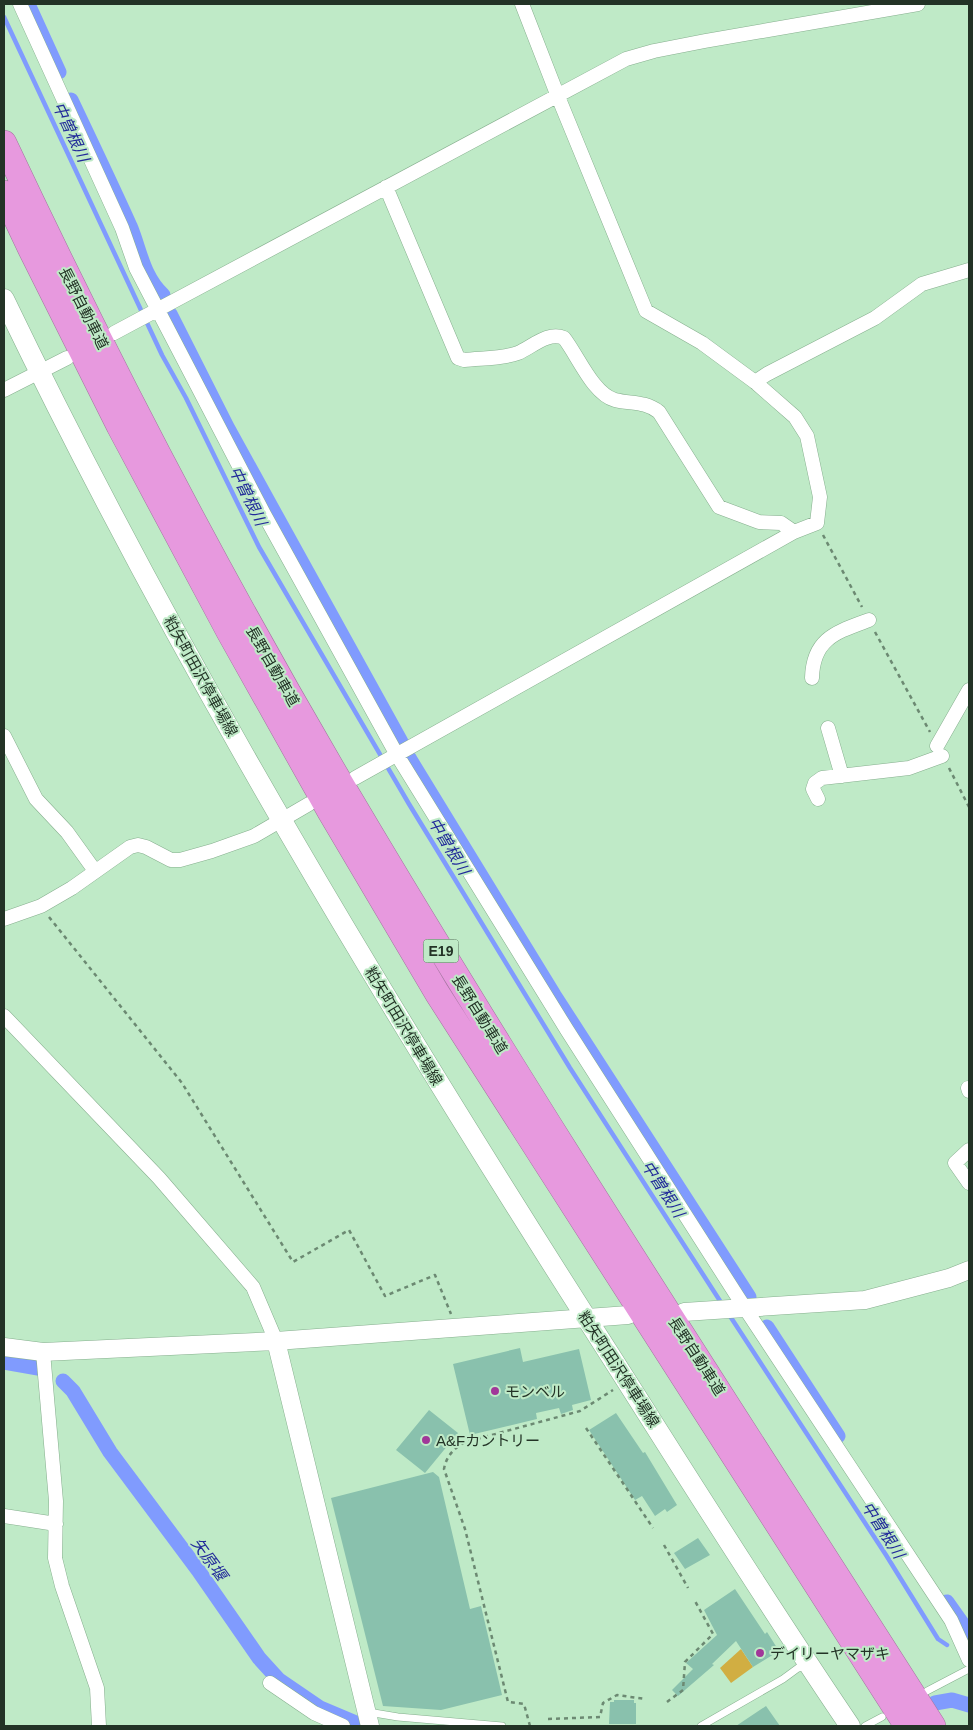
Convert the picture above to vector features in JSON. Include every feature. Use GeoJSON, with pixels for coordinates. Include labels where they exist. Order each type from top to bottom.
{"type":"FeatureCollection","features":[{"type":"Feature","properties":{"kind":"highway","name":"長野自動車道"},"geometry":{"type":"LineString","coordinates":[[4,143],[50,241],[145,428],[248,622],[350,800],[464,989],[933,1726]]}},
{"type":"Feature","properties":{"kind":"highway","name":"長野自動車道"},"geometry":{"type":"LineString","coordinates":[[4,193],[119,426],[229,632],[330,812],[437,993],[907,1726]]}},
{"type":"Feature","properties":{"kind":"main road","name":"粕矢町田沢停車場線"},"geometry":{"type":"LineString","coordinates":[[4,299],[38,372],[206,686],[281,820],[445,1093],[808,1666],[850,1726]]}},
{"type":"Feature","properties":{"kind":"street"},"geometry":{"type":"LineString","coordinates":[[20,4],[122,228],[136,268],[264,516],[398,755],[566,1030],[745,1308],[951,1620],[969,1660]]}},
{"type":"Feature","properties":{"kind":"street"},"geometry":{"type":"LineString","coordinates":[[355,778],[794,532],[817,523],[820,497],[808,436],[795,417],[755,382],[702,343],[646,311],[522,4]]}},
{"type":"Feature","properties":{"kind":"street"},"geometry":{"type":"LineString","coordinates":[[114,333],[626,59],[654,51],[918,4]]}},
{"type":"Feature","properties":{"kind":"street"},"geometry":{"type":"LineString","coordinates":[[386,187],[458,358],[464,360],[508,355],[517,353],[549,337],[561,336],[599,390],[614,400],[645,404],[659,412],[719,507],[760,522],[781,523],[794,532]]}},
{"type":"Feature","properties":{"kind":"street"},"geometry":{"type":"LineString","coordinates":[[755,382],[875,318],[922,284],[969,270]]}},
{"type":"Feature","properties":{"kind":"street"},"geometry":{"type":"LineString","coordinates":[[4,390],[67,358]]}},
{"type":"Feature","properties":{"kind":"street"},"geometry":{"type":"LineString","coordinates":[[812,678],[812,667],[816,652],[826,640],[842,630],[869,620]]}},
{"type":"Feature","properties":{"kind":"street"},"geometry":{"type":"LineString","coordinates":[[818,799],[814,789],[815,783],[822,778],[908,768],[940,751],[969,690]]}},
{"type":"Feature","properties":{"kind":"street"},"geometry":{"type":"LineString","coordinates":[[828,728],[842,776]]}},
{"type":"Feature","properties":{"kind":"street"},"geometry":{"type":"LineString","coordinates":[[4,736],[36,799],[67,832],[95,871]]}},
{"type":"Feature","properties":{"kind":"street"},"geometry":{"type":"LineString","coordinates":[[4,920],[40,906],[72,888],[130,847],[138,845],[146,847],[171,860],[180,860],[254,836],[309,804]]}},
{"type":"Feature","properties":{"kind":"street"},"geometry":{"type":"LineString","coordinates":[[4,1016],[159,1178],[253,1287],[276,1340],[369,1719]]}},
{"type":"Feature","properties":{"kind":"street"},"geometry":{"type":"LineString","coordinates":[[969,1150],[955,1163],[969,1183]]}},
{"type":"Feature","properties":{"kind":"street"},"geometry":{"type":"LineString","coordinates":[[684,1312],[865,1300],[949,1278],[969,1270]]}},
{"type":"Feature","properties":{"kind":"street"},"geometry":{"type":"LineString","coordinates":[[4,1347],[43,1352],[276,1340],[628,1315]]}},
{"type":"Feature","properties":{"kind":"street"},"geometry":{"type":"LineString","coordinates":[[43,1352],[56,1501],[55,1558],[62,1586],[97,1688],[99,1726]]}},
{"type":"Feature","properties":{"kind":"street"},"geometry":{"type":"LineString","coordinates":[[4,1516],[56,1524]]}},
{"type":"Feature","properties":{"kind":"street"},"geometry":{"type":"LineString","coordinates":[[270,1683],[314,1712],[343,1726]]}},
{"type":"Feature","properties":{"kind":"lane"},"geometry":{"type":"LineString","coordinates":[[701,1726],[775,1684],[798,1668],[808,1666]]}},
{"type":"Feature","properties":{"kind":"lane"},"geometry":{"type":"LineString","coordinates":[[926,1690],[969,1669]]}},
{"type":"Feature","properties":{"kind":"lane"},"geometry":{"type":"LineString","coordinates":[[369,1719],[398,1717],[502,1726]]}},
{"type":"Feature","properties":{"kind":"lane"},"geometry":{"type":"LineString","coordinates":[[865,1726],[882,1717]]}},
{"type":"Feature","properties":{"kind":"path"},"geometry":{"type":"LineString","coordinates":[[817,523],[969,807]]}},
{"type":"Feature","properties":{"kind":"path"},"geometry":{"type":"LineString","coordinates":[[40,906],[182,1083],[293,1262],[349,1230],[385,1296],[435,1275],[456,1327]]}},
{"type":"Feature","properties":{"kind":"path"},"geometry":{"type":"LineString","coordinates":[[530,1726],[524,1704],[508,1702],[466,1529],[444,1469],[446,1461],[457,1445],[580,1411],[618,1387]]}},
{"type":"Feature","properties":{"kind":"path"},"geometry":{"type":"LineString","coordinates":[[586,1428],[653,1528]]}},
{"type":"Feature","properties":{"kind":"path"},"geometry":{"type":"LineString","coordinates":[[664,1545],[688,1588]]}},
{"type":"Feature","properties":{"kind":"path"},"geometry":{"type":"LineString","coordinates":[[667,1702],[683,1690],[685,1662],[713,1634],[696,1601]]}},
{"type":"Feature","properties":{"kind":"path"},"geometry":{"type":"LineString","coordinates":[[548,1719],[600,1717],[603,1703],[617,1695],[645,1699]]}},
{"type":"Feature","properties":{"kind":"shaded area"},"geometry":{"type":"Polygon","coordinates":[[[741,1649],[753,1667],[731,1683],[720,1668],[741,1649]]]}},
{"type":"Feature","properties":{"kind":"building","name":"モンベル"},"geometry":{"type":"Polygon","coordinates":[[[520,1348],[523,1362],[579,1349],[591,1400],[572,1405],[573,1410],[561,1414],[559,1408],[536,1413],[537,1419],[470,1435],[453,1364],[520,1348]]]}},
{"type":"Feature","properties":{"kind":"building","name":"A&Fカントリー"},"geometry":{"type":"Polygon","coordinates":[[[429,1410],[458,1433],[425,1473],[396,1450],[429,1410]]]}},
{"type":"Feature","properties":{"kind":"building"},"geometry":{"type":"Polygon","coordinates":[[[616,1413],[643,1453],[645,1452],[677,1505],[667,1512],[665,1509],[655,1516],[642,1496],[635,1500],[589,1430],[616,1413]]]}},
{"type":"Feature","properties":{"kind":"building"},"geometry":{"type":"Polygon","coordinates":[[[433,1472],[439,1477],[470,1609],[481,1606],[502,1695],[441,1710],[383,1706],[331,1498],[433,1472]]]}},
{"type":"Feature","properties":{"kind":"building"},"geometry":{"type":"Polygon","coordinates":[[[698,1538],[710,1555],[685,1569],[674,1553],[698,1538]]]}},
{"type":"Feature","properties":{"kind":"building"},"geometry":{"type":"Polygon","coordinates":[[[735,1589],[765,1634],[767,1632],[779,1651],[753,1667],[736,1641],[712,1664],[714,1665],[678,1696],[672,1690],[693,1669],[686,1663],[717,1635],[704,1610],[735,1589]]]}},
{"type":"Feature","properties":{"kind":"building"},"geometry":{"type":"Polygon","coordinates":[[[614,1700],[634,1700],[634,1703],[636,1703],[636,1724],[609,1724],[610,1702],[614,1702],[614,1700]]]}},
{"type":"Feature","properties":{"kind":"building"},"geometry":{"type":"Polygon","coordinates":[[[766,1706],[780,1726],[736,1726],[766,1706]]]}},
{"type":"Feature","properties":{"kind":"waterway"},"geometry":{"type":"LineString","coordinates":[[28,4],[59,72]]}},
{"type":"Feature","properties":{"kind":"waterway","name":"中曽根川"},"geometry":{"type":"LineString","coordinates":[[4,17],[162,355],[186,398],[259,547],[409,804],[570,1068],[722,1304]]}},
{"type":"Feature","properties":{"kind":"waterway"},"geometry":{"type":"LineString","coordinates":[[71,100],[130,226],[146,272],[163,295]]}},
{"type":"Feature","properties":{"kind":"waterway"},"geometry":{"type":"LineString","coordinates":[[170,314],[227,427],[401,742]]}},
{"type":"Feature","properties":{"kind":"waterway"},"geometry":{"type":"LineString","coordinates":[[409,758],[554,995],[749,1297]]}},
{"type":"Feature","properties":{"kind":"waterway","name":"中曽根川"},"geometry":{"type":"LineString","coordinates":[[728,1313],[886,1555],[938,1639],[947,1645]]}},
{"type":"Feature","properties":{"kind":"waterway"},"geometry":{"type":"LineString","coordinates":[[767,1327],[838,1436]]}},
{"type":"Feature","properties":{"kind":"waterway","name":"矢原堰"},"geometry":{"type":"LineString","coordinates":[[4,1362],[38,1368]]}},
{"type":"Feature","properties":{"kind":"waterway","name":"矢原堰"},"geometry":{"type":"LineString","coordinates":[[63,1381],[73,1391],[110,1452],[198,1570],[259,1658],[279,1680],[320,1708],[358,1724]]}},
{"type":"Feature","properties":{"kind":"waterway"},"geometry":{"type":"LineString","coordinates":[[947,1602],[969,1633]]}},
{"type":"Feature","properties":{"kind":"waterway","name":"矢原堰"},"geometry":{"type":"LineString","coordinates":[[935,1703],[952,1700],[969,1705]]}},
{"type":"Feature","properties":{"kind":"place","name":"モンベル"},"geometry":{"type":"Point","coordinates":[495,1391]}},
{"type":"Feature","properties":{"kind":"place","name":"A&Fカントリー"},"geometry":{"type":"Point","coordinates":[426,1440]}},
{"type":"Feature","properties":{"kind":"place","name":"デイリーヤマザキ"},"geometry":{"type":"Point","coordinates":[760,1653]}}]}
